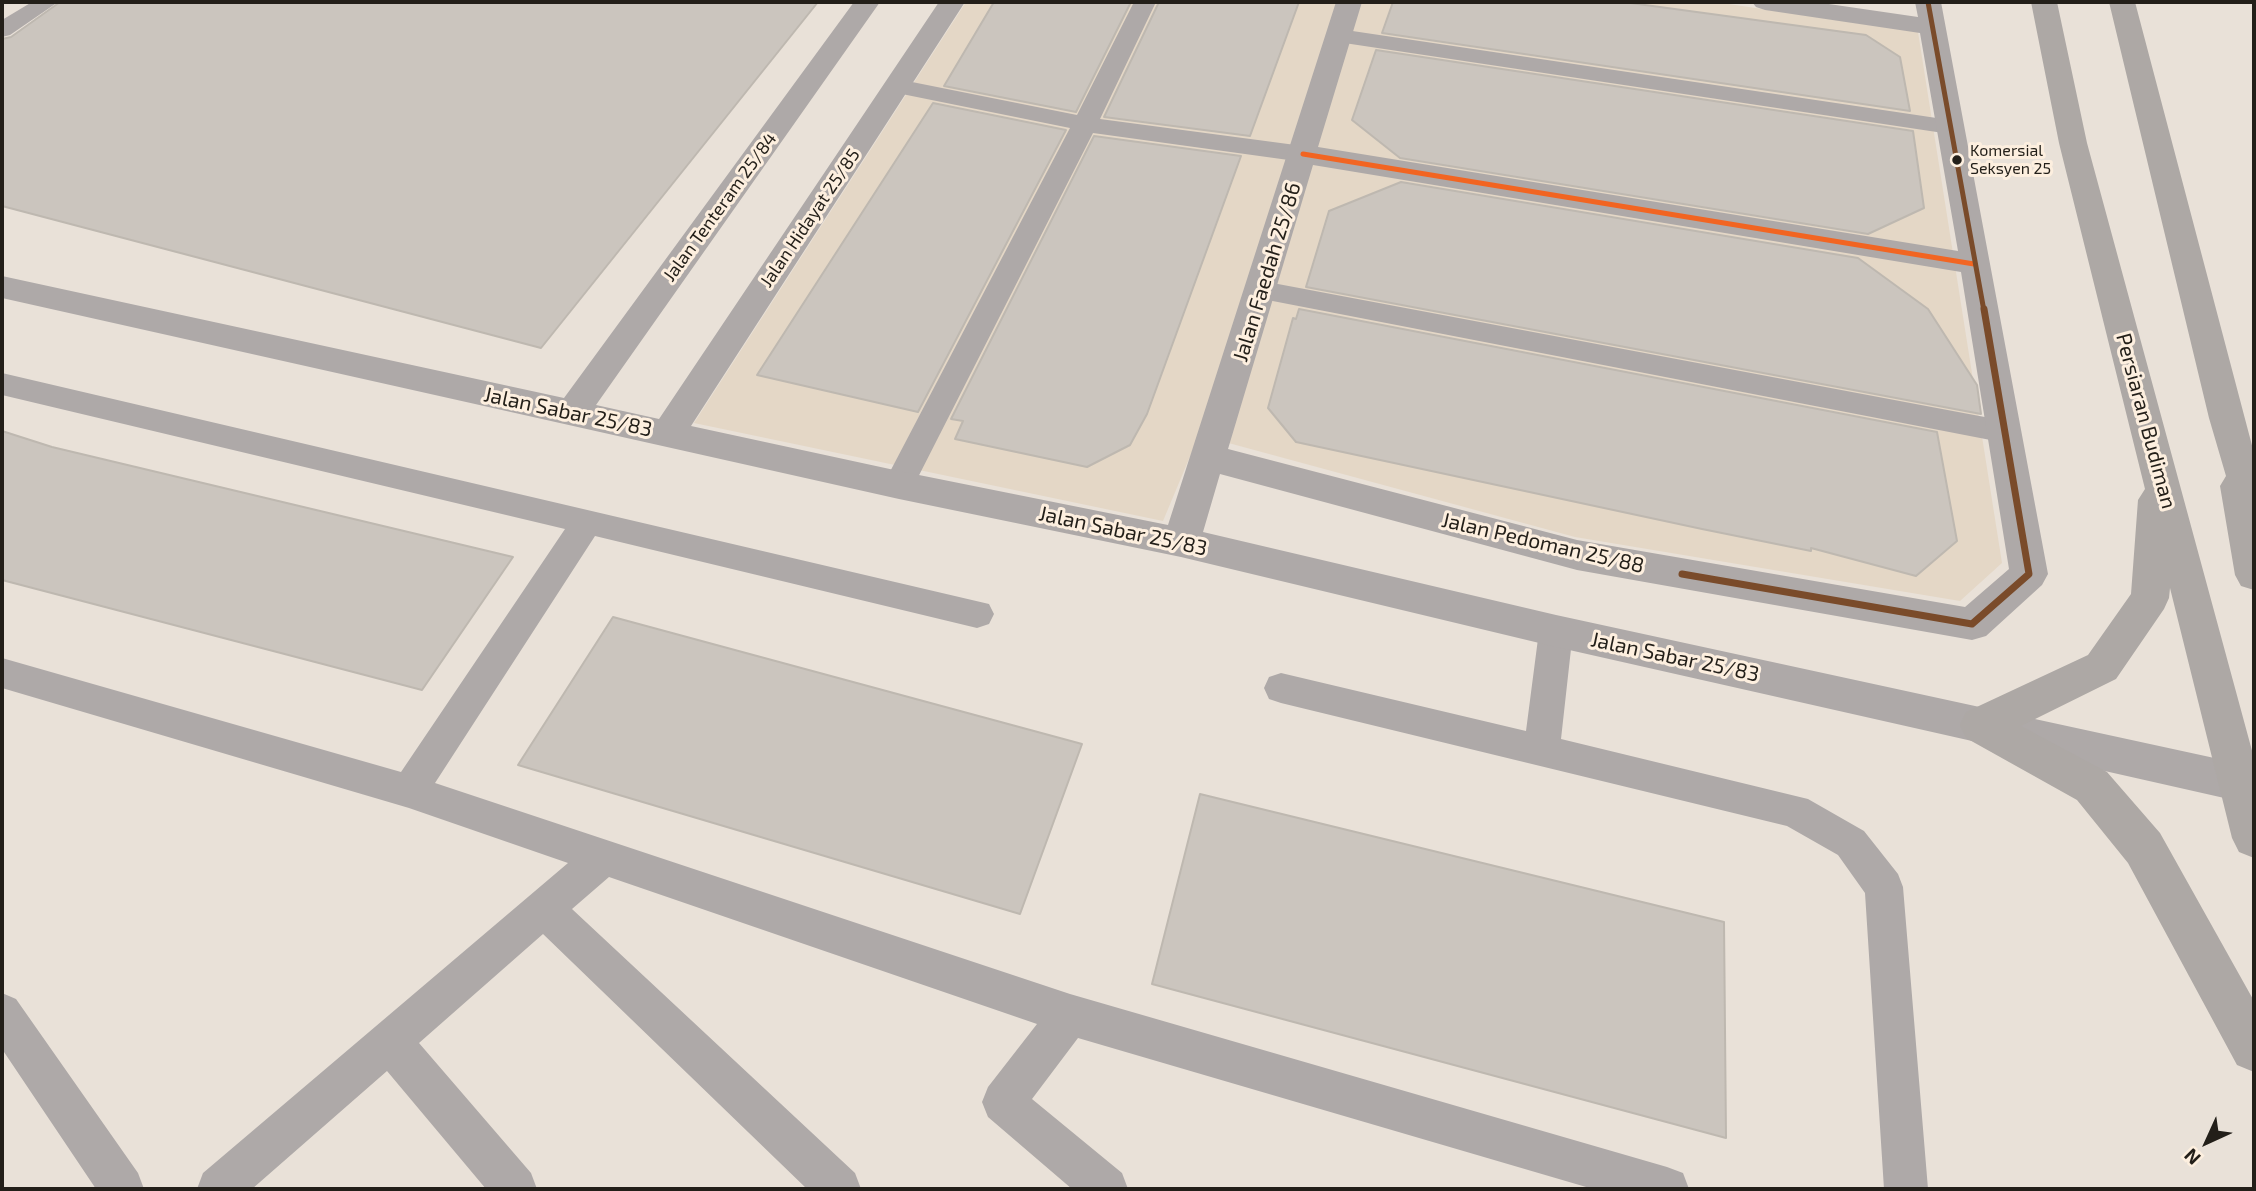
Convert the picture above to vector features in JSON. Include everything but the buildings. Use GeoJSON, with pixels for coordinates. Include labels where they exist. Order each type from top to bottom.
{"type":"FeatureCollection","features":[{"type":"Feature","properties":{"kind":"main road"},"geometry":{"type":"LineString","coordinates":[[2122,2],[2226,418],[2254,510]]}},
{"type":"Feature","properties":{"kind":"main road","name":"Persiaran Budiman"},"geometry":{"type":"LineString","coordinates":[[2039,3],[2158,469],[2248,779],[2254,838]]}},
{"type":"Feature","properties":{"kind":"main road"},"geometry":{"type":"LineString","coordinates":[[2226,418],[2254,575]]}},
{"type":"Feature","properties":{"kind":"main road"},"geometry":{"type":"LineString","coordinates":[[1981,725],[2102,667],[2150,598],[2158,469]]}},
{"type":"Feature","properties":{"kind":"main road"},"geometry":{"type":"LineString","coordinates":[[1981,725],[2092,786],[2144,848],[2254,1048]]}},
{"type":"Feature","properties":{"kind":"street","name":"Jalan Tenteram 25/84"},"geometry":{"type":"LineString","coordinates":[[572,413],[867,2]]}},
{"type":"Feature","properties":{"kind":"street","name":"Jalan Hidayat 25/85"},"geometry":{"type":"LineString","coordinates":[[667,434],[952,2]]}},
{"type":"Feature","properties":{"kind":"street","name":"Jalan Faedah 25/86"},"geometry":{"type":"LineString","coordinates":[[1181,542],[1262,290],[1349,2]]}},
{"type":"Feature","properties":{"kind":"street"},"geometry":{"type":"LineString","coordinates":[[1765,2],[1930,14],[2006,432]]}},
{"type":"Feature","properties":{"kind":"street"},"geometry":{"type":"LineString","coordinates":[[1303,154],[1974,264]]}},
{"type":"Feature","properties":{"kind":"street","name":"Jalan Sabar 25/83"},"geometry":{"type":"LineString","coordinates":[[2,287],[899,485],[1181,542],[1556,631],[1981,725],[2248,779]]}},
{"type":"Feature","properties":{"kind":"street","name":"Jalan Pedoman 25/88"},"geometry":{"type":"LineString","coordinates":[[1209,458],[1577,555],[1972,624],[2029,574],[2006,432]]}},
{"type":"Feature","properties":{"kind":"lane"},"geometry":{"type":"LineString","coordinates":[[2,30],[47,2]]}},
{"type":"Feature","properties":{"kind":"lane"},"geometry":{"type":"LineString","coordinates":[[899,485],[1145,2]]}},
{"type":"Feature","properties":{"kind":"lane"},"geometry":{"type":"LineString","coordinates":[[1339,36],[1950,127]]}},
{"type":"Feature","properties":{"kind":"lane"},"geometry":{"type":"LineString","coordinates":[[897,86],[1085,124],[1303,154]]}},
{"type":"Feature","properties":{"kind":"lane"},"geometry":{"type":"LineString","coordinates":[[1262,290],[2006,432]]}},
{"type":"Feature","properties":{"kind":"lane"},"geometry":{"type":"LineString","coordinates":[[2,384],[977,614]]}},
{"type":"Feature","properties":{"kind":"lane"},"geometry":{"type":"LineString","coordinates":[[409,791],[587,521]]}},
{"type":"Feature","properties":{"kind":"lane"},"geometry":{"type":"LineString","coordinates":[[1542,750],[1556,631]]}},
{"type":"Feature","properties":{"kind":"lane"},"geometry":{"type":"LineString","coordinates":[[2,673],[409,791],[1070,1015],[1667,1189]]}},
{"type":"Feature","properties":{"kind":"lane"},"geometry":{"type":"LineString","coordinates":[[1281,688],[1795,811],[1851,843],[1884,887],[1906,1189]]}},
{"type":"Feature","properties":{"kind":"lane"},"geometry":{"type":"LineString","coordinates":[[219,1189],[602,858]]}},
{"type":"Feature","properties":{"kind":"lane"},"geometry":{"type":"LineString","coordinates":[[544,909],[839,1189]]}},
{"type":"Feature","properties":{"kind":"lane"},"geometry":{"type":"LineString","coordinates":[[2,1013],[122,1189]]}},
{"type":"Feature","properties":{"kind":"lane"},"geometry":{"type":"LineString","coordinates":[[1070,1015],[1003,1102],[1106,1189]]}},
{"type":"Feature","properties":{"kind":"lane"},"geometry":{"type":"LineString","coordinates":[[390,1042],[515,1189]]}},
{"type":"Feature","properties":{"kind":"shaded area"},"geometry":{"type":"Polygon","coordinates":[[[966,2],[1715,2],[1918,32],[2002,563],[1960,601],[1575,537],[1199,435],[1163,521],[694,423],[966,2]]]}},
{"type":"Feature","properties":{"kind":"transit line"},"geometry":{"type":"LineString","coordinates":[[1682,574],[1972,624],[2029,574],[1928,2]]}},
{"type":"Feature","properties":{"kind":"transit line"},"geometry":{"type":"LineString","coordinates":[[1303,154],[1974,264]]}},
{"type":"Feature","properties":{"kind":"place","name":"Komersial Seksyen 25"},"geometry":{"type":"Point","coordinates":[1957,160]}}]}
